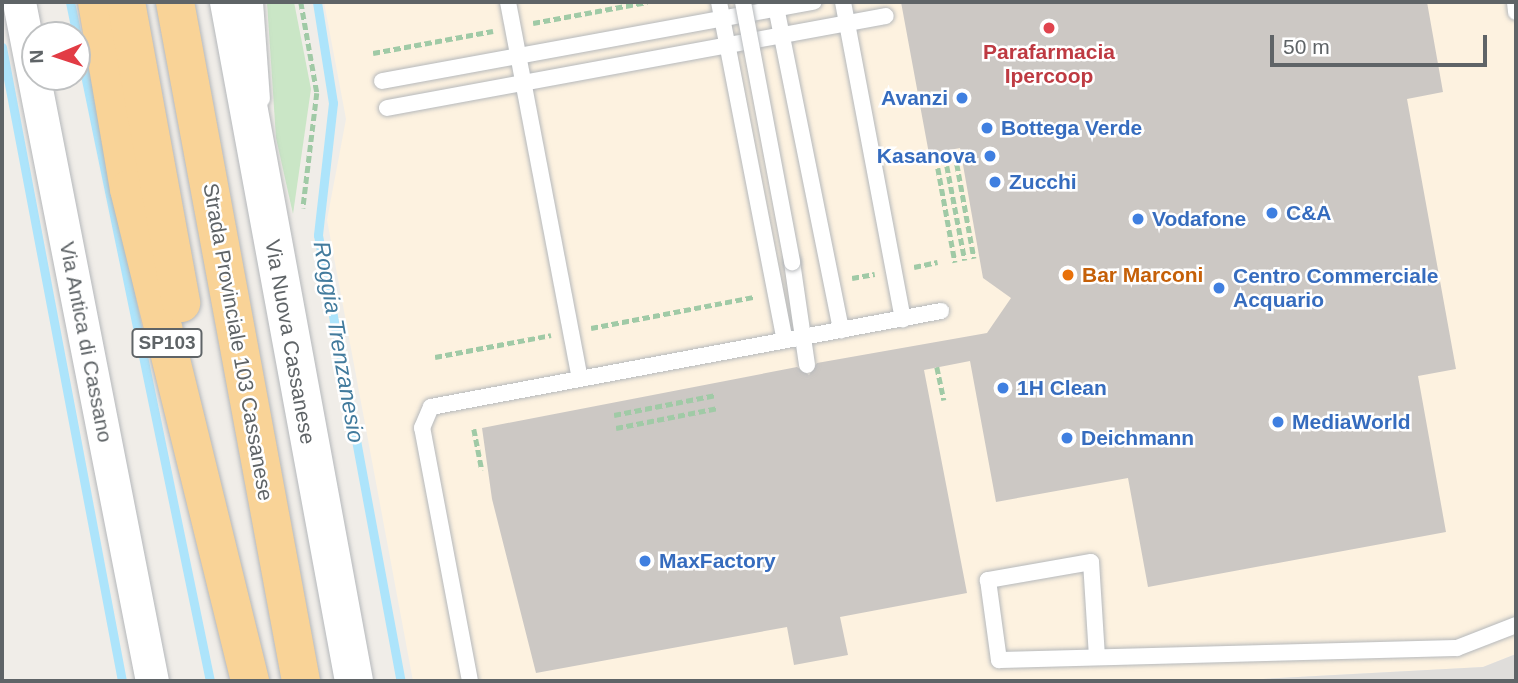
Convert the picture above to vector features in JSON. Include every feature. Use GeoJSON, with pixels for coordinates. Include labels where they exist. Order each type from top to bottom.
{"type":"FeatureCollection","features":[{"type":"Feature","properties":{"kind":"highway","name":"SP103"},"geometry":{"type":"LineString","coordinates":[[97,2],[129,189],[250,681]]}},
{"type":"Feature","properties":{"kind":"highway","name":"SP103"},"geometry":{"type":"LineString","coordinates":[[126,2],[250,681]]}},
{"type":"Feature","properties":{"kind":"highway","name":"Strada Provinciale 103 Cassanese"},"geometry":{"type":"LineString","coordinates":[[176,2],[301,681]]}},
{"type":"Feature","properties":{"kind":"street","name":"Via Antica di Cassano"},"geometry":{"type":"LineString","coordinates":[[19,2],[152,681]]}},
{"type":"Feature","properties":{"kind":"street","name":"Via Nuova Cassanese"},"geometry":{"type":"LineString","coordinates":[[229,2],[354,681]]}},
{"type":"Feature","properties":{"kind":"lane"},"geometry":{"type":"LineString","coordinates":[[255,2],[263,70],[259,164]]}},
{"type":"Feature","properties":{"kind":"lane"},"geometry":{"type":"LineString","coordinates":[[508,2],[580,378]]}},
{"type":"Feature","properties":{"kind":"lane"},"geometry":{"type":"LineString","coordinates":[[719,2],[785,340]]}},
{"type":"Feature","properties":{"kind":"lane"},"geometry":{"type":"LineString","coordinates":[[743,2],[806,337],[807,365]]}},
{"type":"Feature","properties":{"kind":"lane"},"geometry":{"type":"LineString","coordinates":[[382,80],[723,18],[776,5],[814,2]]}},
{"type":"Feature","properties":{"kind":"lane"},"geometry":{"type":"LineString","coordinates":[[843,2],[903,318]]}},
{"type":"Feature","properties":{"kind":"lane"},"geometry":{"type":"LineString","coordinates":[[1515,2],[1516,12]]}},
{"type":"Feature","properties":{"kind":"lane"},"geometry":{"type":"LineString","coordinates":[[776,5],[841,330]]}},
{"type":"Feature","properties":{"kind":"lane"},"geometry":{"type":"LineString","coordinates":[[387,108],[887,16]]}},
{"type":"Feature","properties":{"kind":"lane"},"geometry":{"type":"LineString","coordinates":[[470,681],[422,419],[444,402],[941,312]]}},
{"type":"Feature","properties":{"kind":"lane"},"geometry":{"type":"LineString","coordinates":[[1097,657],[1091,562],[988,580],[999,660],[1457,648],[1516,625]]}},
{"type":"Feature","properties":{"kind":"path"},"geometry":{"type":"LineString","coordinates":[[957,164],[974,258]]}},
{"type":"Feature","properties":{"kind":"path"},"geometry":{"type":"LineString","coordinates":[[947,166],[965,260]]}},
{"type":"Feature","properties":{"kind":"path"},"geometry":{"type":"LineString","coordinates":[[937,168],[955,262]]}},
{"type":"Feature","properties":{"kind":"path"},"geometry":{"type":"LineString","coordinates":[[832,282],[936,262]]}},
{"type":"Feature","properties":{"kind":"path"},"geometry":{"type":"LineString","coordinates":[[435,357],[775,293]]}},
{"type":"Feature","properties":{"kind":"path"},"geometry":{"type":"LineString","coordinates":[[937,368],[944,400]]}},
{"type":"Feature","properties":{"kind":"path"},"geometry":{"type":"LineString","coordinates":[[614,415],[716,395]]}},
{"type":"Feature","properties":{"kind":"path"},"geometry":{"type":"LineString","coordinates":[[617,428],[718,408]]}},
{"type":"Feature","properties":{"kind":"path"},"geometry":{"type":"LineString","coordinates":[[474,429],[482,470]]}},
{"type":"Feature","properties":{"kind":"shaded area"},"geometry":{"type":"Polygon","coordinates":[[[324,2],[1516,2],[1516,654],[1483,667],[1226,681],[413,681],[327,220],[346,119],[324,2]]]}},
{"type":"Feature","properties":{"kind":"shaded area"},"geometry":{"type":"Polygon","coordinates":[[[1516,654],[1516,681],[1226,681],[1483,667],[1516,654]]]}},
{"type":"Feature","properties":{"kind":"green space"},"geometry":{"type":"Polygon","coordinates":[[[267,2],[294,2],[311,89],[293,214],[276,138],[267,2]]]}},
{"type":"Feature","properties":{"kind":"building","name":"Centro Commerciale Acquario"},"geometry":{"type":"Polygon","coordinates":[[[901,2],[1427,2],[1443,92],[1407,99],[1456,369],[1418,376],[1446,532],[1148,587],[1128,478],[996,502],[970,361],[924,370],[967,593],[840,617],[848,655],[794,665],[787,627],[536,673],[492,499],[482,428],[797,367],[809,375],[817,363],[987,333],[1011,298],[983,278],[960,148],[929,154],[901,2]]]}},
{"type":"Feature","properties":{"kind":"waterway"},"geometry":{"type":"LineString","coordinates":[[70,2],[210,681]]}},
{"type":"Feature","properties":{"kind":"waterway","name":"Roggia Trenzanesio"},"geometry":{"type":"LineString","coordinates":[[317,2],[333,103],[318,235],[401,681]]}},
{"type":"Feature","properties":{"kind":"waterway"},"geometry":{"type":"LineString","coordinates":[[2,47],[122,681]]}},
{"type":"Feature","properties":{"kind":"place","name":"Parafarmacia Ipercoop"},"geometry":{"type":"Point","coordinates":[1049,28]}},
{"type":"Feature","properties":{"kind":"place","name":"Avanzi"},"geometry":{"type":"Point","coordinates":[962,98]}},
{"type":"Feature","properties":{"kind":"place","name":"Bottega Verde"},"geometry":{"type":"Point","coordinates":[987,128]}},
{"type":"Feature","properties":{"kind":"place","name":"Kasanova"},"geometry":{"type":"Point","coordinates":[990,156]}},
{"type":"Feature","properties":{"kind":"place","name":"Zucchi"},"geometry":{"type":"Point","coordinates":[995,182]}},
{"type":"Feature","properties":{"kind":"place","name":"C&A"},"geometry":{"type":"Point","coordinates":[1272,213]}},
{"type":"Feature","properties":{"kind":"place","name":"Vodafone"},"geometry":{"type":"Point","coordinates":[1138,219]}},
{"type":"Feature","properties":{"kind":"place","name":"Bar Marconi"},"geometry":{"type":"Point","coordinates":[1068,275]}},
{"type":"Feature","properties":{"kind":"place","name":"Centro Commerciale Acquario"},"geometry":{"type":"Point","coordinates":[1219,288]}},
{"type":"Feature","properties":{"kind":"place","name":"1H Clean"},"geometry":{"type":"Point","coordinates":[1003,388]}},
{"type":"Feature","properties":{"kind":"place","name":"MediaWorld"},"geometry":{"type":"Point","coordinates":[1278,422]}},
{"type":"Feature","properties":{"kind":"place","name":"Deichmann"},"geometry":{"type":"Point","coordinates":[1067,438]}},
{"type":"Feature","properties":{"kind":"place","name":"MaxFactory"},"geometry":{"type":"Point","coordinates":[645,561]}}]}
